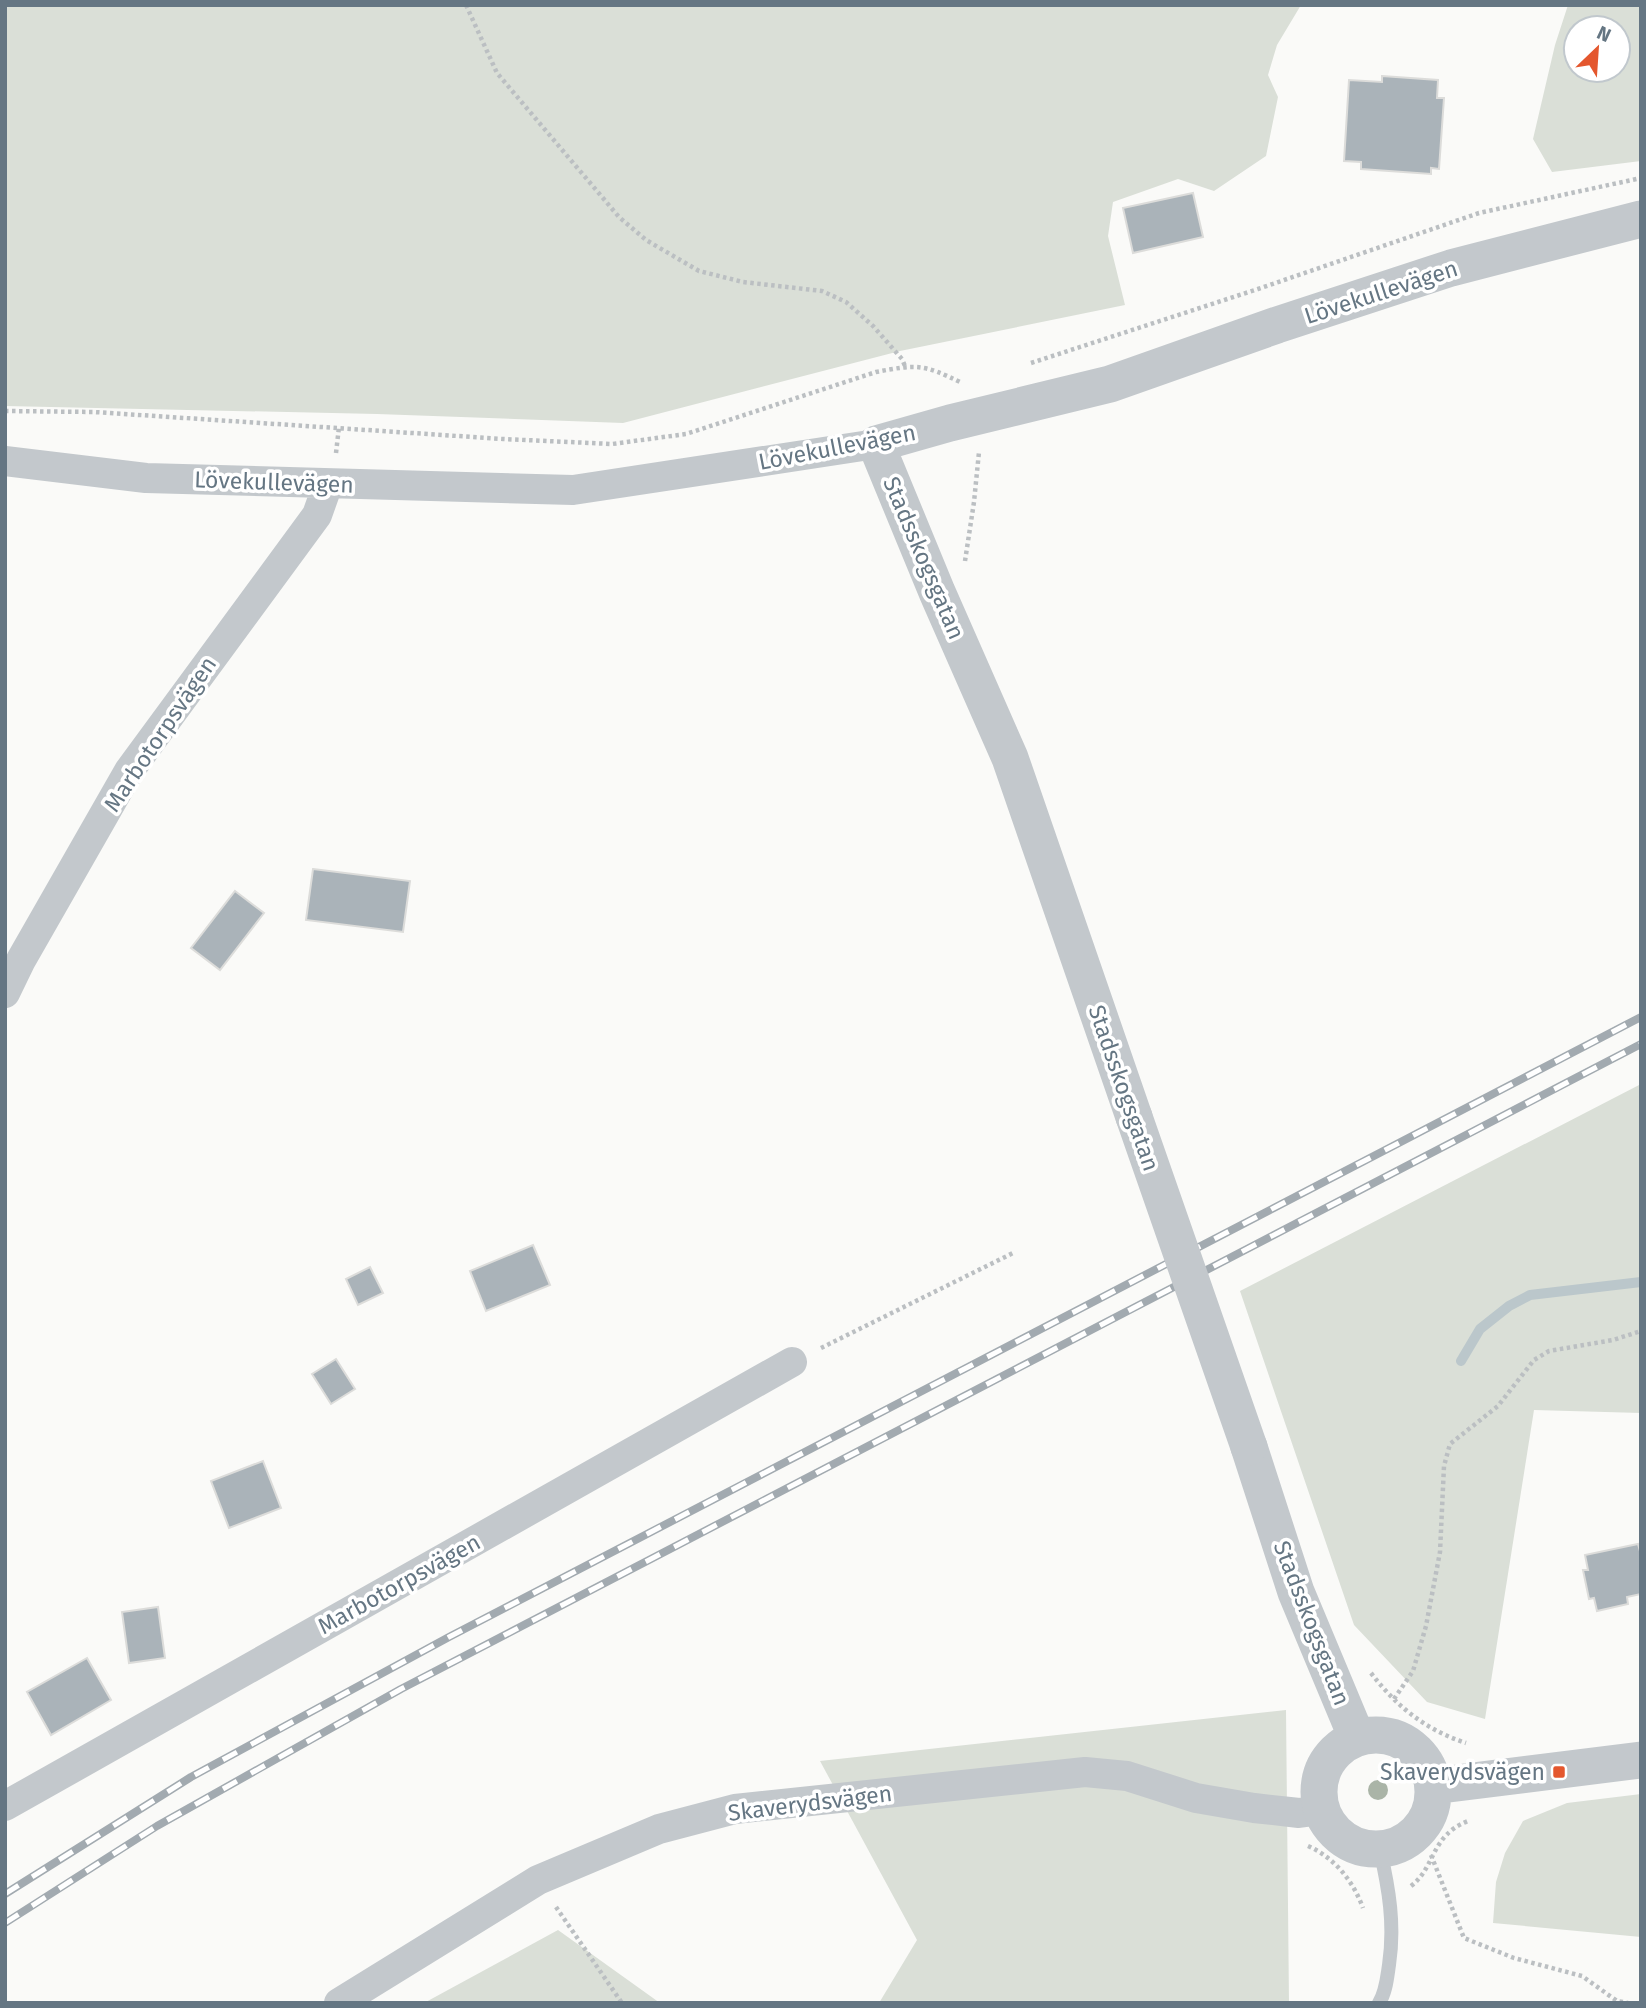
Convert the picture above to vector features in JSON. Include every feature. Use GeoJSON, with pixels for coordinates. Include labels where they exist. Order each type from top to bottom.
{"type":"FeatureCollection","features":[{"type":"Feature","properties":{"kind":"street","name":"Lövekullevägen"},"geometry":{"type":"LineString","coordinates":[[5,461],[146,478],[573,490],[876,444],[1110,384],[1451,268],[1641,219]]}},
{"type":"Feature","properties":{"kind":"street","name":"Stadsskogsgatan"},"geometry":{"type":"LineString","coordinates":[[876,444],[1010,758],[1249,1447],[1296,1592],[1357,1738]]}},
{"type":"Feature","properties":{"kind":"street","name":"Marbotorpsvägen"},"geometry":{"type":"LineString","coordinates":[[5,993],[21,960],[129,771],[317,515],[328,484]]}},
{"type":"Feature","properties":{"kind":"street","name":"Marbotorpsvägen"},"geometry":{"type":"LineString","coordinates":[[5,1806],[792,1362]]}},
{"type":"Feature","properties":{"kind":"street"},"geometry":{"type":"LineString","coordinates":[[1374,1735],[1391,1737],[1407,1744],[1420,1755],[1429,1770],[1433,1786],[1431,1809],[1420,1829],[1409,1840],[1380,1850],[1365,1849],[1344,1840],[1328,1824],[1319,1796],[1320,1781],[1333,1754],[1344,1744],[1374,1735]]}},
{"type":"Feature","properties":{"kind":"street"},"geometry":{"type":"LineString","coordinates":[[1433,1786],[1641,1760]]}},
{"type":"Feature","properties":{"kind":"street","name":"Skaverydsvägen"},"geometry":{"type":"LineString","coordinates":[[339,2003],[538,1880],[659,1829],[735,1809],[1085,1772],[1127,1776],[1196,1798],[1254,1808],[1299,1813],[1322,1810]]}},
{"type":"Feature","properties":{"kind":"lane"},"geometry":{"type":"LineString","coordinates":[[1379,2003],[1388,1976],[1393,1939],[1392,1908],[1380,1850]]}},
{"type":"Feature","properties":{"kind":"path"},"geometry":{"type":"LineString","coordinates":[[466,5],[497,73],[619,217],[646,240],[699,271],[743,282],[822,291],[846,302],[873,326],[905,366]]}},
{"type":"Feature","properties":{"kind":"path"},"geometry":{"type":"LineString","coordinates":[[1026,365],[1479,213],[1641,178]]}},
{"type":"Feature","properties":{"kind":"path"},"geometry":{"type":"LineString","coordinates":[[5,411],[94,412],[612,444],[687,434],[876,372],[905,366],[927,366],[968,386],[974,417],[979,446],[964,572]]}},
{"type":"Feature","properties":{"kind":"path"},"geometry":{"type":"LineString","coordinates":[[792,1362],[1015,1252]]}},
{"type":"Feature","properties":{"kind":"path"},"geometry":{"type":"LineString","coordinates":[[1394,1699],[1413,1671],[1426,1626],[1440,1552],[1444,1466],[1450,1444],[1498,1406],[1534,1360],[1549,1351],[1613,1340],[1641,1331]]}},
{"type":"Feature","properties":{"kind":"path"},"geometry":{"type":"LineString","coordinates":[[1369,1669],[1394,1699],[1421,1723],[1470,1745]]}},
{"type":"Feature","properties":{"kind":"path"},"geometry":{"type":"LineString","coordinates":[[1412,1886],[1423,1874],[1431,1855],[1446,1834],[1458,1824],[1479,1816]]}},
{"type":"Feature","properties":{"kind":"path"},"geometry":{"type":"LineString","coordinates":[[1431,1855],[1464,1938],[1514,1958],[1582,1976],[1617,2001],[1628,2003]]}},
{"type":"Feature","properties":{"kind":"path"},"geometry":{"type":"LineString","coordinates":[[538,1880],[622,2003]]}},
{"type":"Feature","properties":{"kind":"shaded area"},"geometry":{"type":"Polygon","coordinates":[[[5,5],[1301,5],[1277,45],[1268,75],[1278,97],[1266,156],[1214,191],[1178,179],[1113,202],[1108,236],[1125,305],[900,351],[623,423],[377,414],[5,406],[5,5]]]}},
{"type":"Feature","properties":{"kind":"shaded area"},"geometry":{"type":"Polygon","coordinates":[[[1568,5],[1641,5],[1641,161],[1552,172],[1533,139],[1562,23],[1562,84],[1632,84],[1632,14],[1565,14],[1568,5]]]}},
{"type":"Feature","properties":{"kind":"shaded area"},"geometry":{"type":"Polygon","coordinates":[[[1641,1084],[1641,1413],[1534,1410],[1485,1719],[1427,1702],[1354,1625],[1240,1291],[1641,1084]]]}},
{"type":"Feature","properties":{"kind":"shaded area"},"geometry":{"type":"Polygon","coordinates":[[[1286,1710],[1289,2003],[879,2003],[917,1940],[820,1761],[1286,1710]]]}},
{"type":"Feature","properties":{"kind":"shaded area"},"geometry":{"type":"Polygon","coordinates":[[[1641,1794],[1641,1937],[1493,1923],[1496,1882],[1505,1853],[1523,1821],[1567,1803],[1641,1794]]]}},
{"type":"Feature","properties":{"kind":"shaded area"},"geometry":{"type":"Polygon","coordinates":[[[558,1930],[660,2003],[424,2003],[558,1930]]]}},
{"type":"Feature","properties":{"kind":"building"},"geometry":{"type":"Polygon","coordinates":[[[1382,76],[1438,80],[1437,98],[1444,98],[1439,169],[1431,168],[1431,174],[1361,169],[1361,162],[1344,161],[1349,80],[1382,82],[1382,76]]]}},
{"type":"Feature","properties":{"kind":"building"},"geometry":{"type":"Polygon","coordinates":[[[1193,193],[1203,237],[1133,253],[1123,208],[1193,193]]]}},
{"type":"Feature","properties":{"kind":"building"},"geometry":{"type":"Polygon","coordinates":[[[313,869],[410,881],[403,932],[306,920],[313,869]]]}},
{"type":"Feature","properties":{"kind":"building"},"geometry":{"type":"Polygon","coordinates":[[[235,891],[264,913],[220,970],[191,948],[235,891]]]}},
{"type":"Feature","properties":{"kind":"building"},"geometry":{"type":"Polygon","coordinates":[[[533,1245],[550,1285],[486,1311],[470,1271],[533,1245]]]}},
{"type":"Feature","properties":{"kind":"building"},"geometry":{"type":"Polygon","coordinates":[[[370,1267],[383,1293],[358,1305],[346,1279],[370,1267]]]}},
{"type":"Feature","properties":{"kind":"building"},"geometry":{"type":"Polygon","coordinates":[[[336,1359],[355,1389],[331,1404],[312,1374],[336,1359]]]}},
{"type":"Feature","properties":{"kind":"building"},"geometry":{"type":"Polygon","coordinates":[[[263,1461],[281,1508],[229,1528],[211,1481],[263,1461]]]}},
{"type":"Feature","properties":{"kind":"building"},"geometry":{"type":"Polygon","coordinates":[[[1638,1544],[1641,1555],[1641,1594],[1627,1597],[1628,1604],[1597,1611],[1594,1598],[1589,1599],[1583,1570],[1588,1570],[1585,1555],[1638,1544]]]}},
{"type":"Feature","properties":{"kind":"building"},"geometry":{"type":"Polygon","coordinates":[[[158,1607],[165,1658],[129,1663],[122,1612],[158,1607]]]}},
{"type":"Feature","properties":{"kind":"building"},"geometry":{"type":"Polygon","coordinates":[[[87,1658],[111,1700],[51,1735],[27,1692],[87,1658]]]}},
{"type":"Feature","properties":{"kind":"waterway"},"geometry":{"type":"LineString","coordinates":[[1461,1361],[1480,1329],[1509,1306],[1530,1295],[1641,1282]]}},
{"type":"Feature","properties":{"kind":"railway"},"geometry":{"type":"LineString","coordinates":[[5,1894],[191,1777],[449,1637],[1641,1017]]}},
{"type":"Feature","properties":{"kind":"railway"},"geometry":{"type":"LineString","coordinates":[[5,1923],[157,1826],[401,1689],[1641,1044]]}},
{"type":"Feature","properties":{"kind":"place","name":"Skaverydsvägen"},"geometry":{"type":"Point","coordinates":[1559,1772]}}]}
